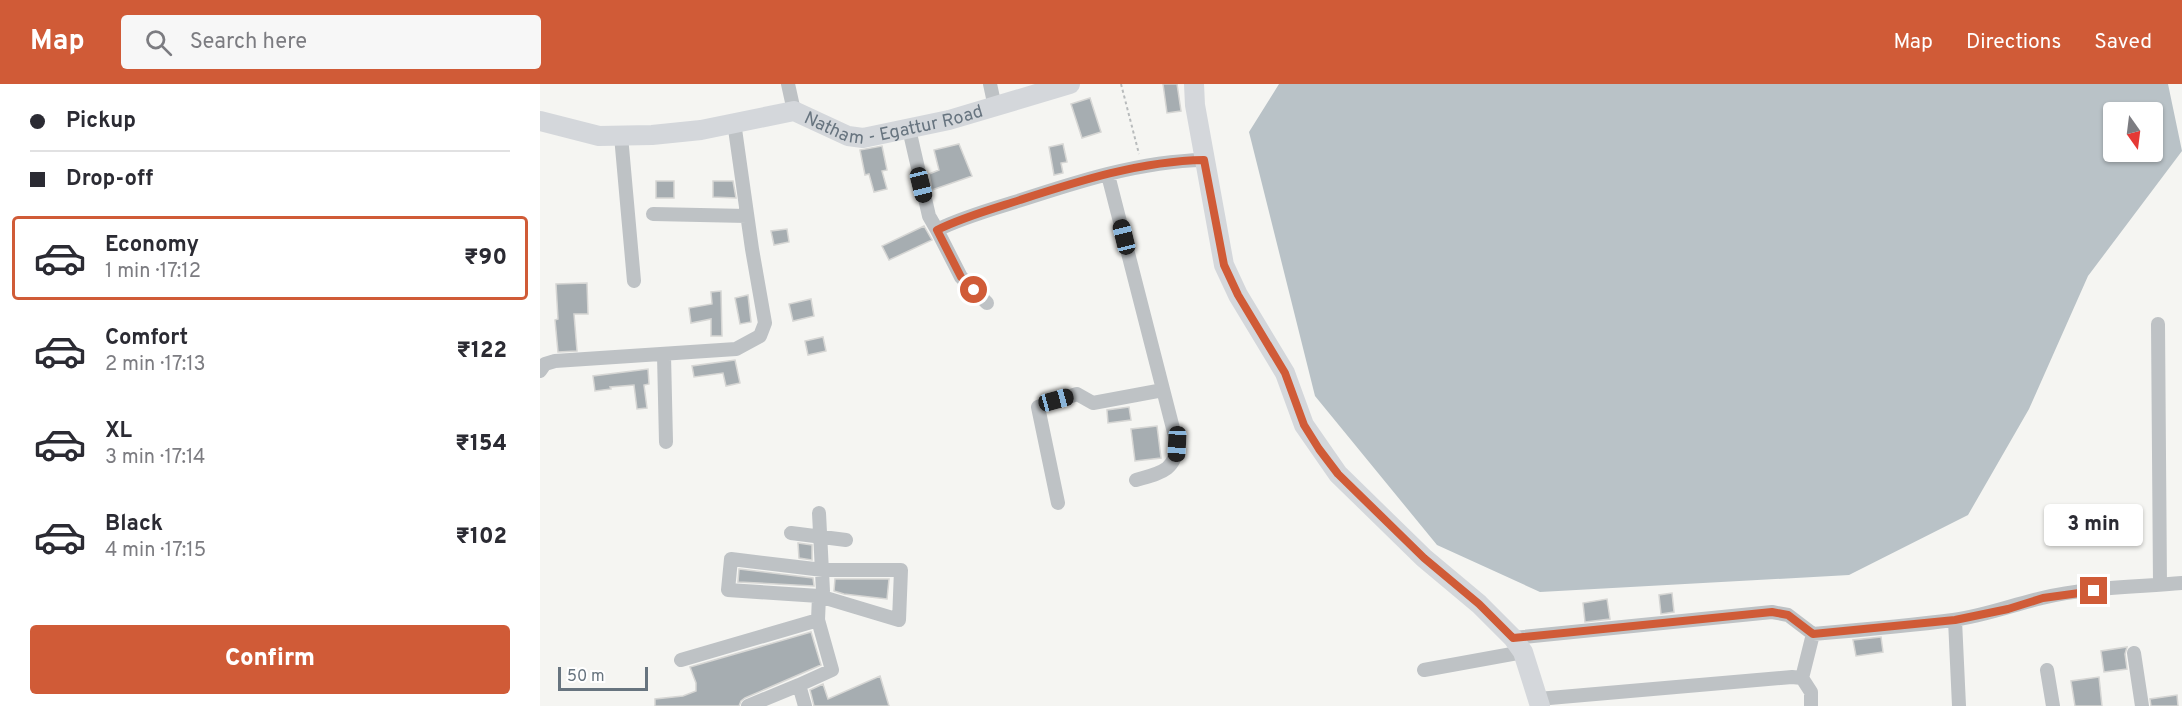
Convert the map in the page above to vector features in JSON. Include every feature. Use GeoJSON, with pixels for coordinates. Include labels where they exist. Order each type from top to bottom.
{"type":"FeatureCollection","features":[{"type":"Feature","properties":{"kind":"street"},"geometry":{"type":"LineString","coordinates":[[788,84],[794,111]]}},
{"type":"Feature","properties":{"kind":"street"},"geometry":{"type":"LineString","coordinates":[[990,84],[994,107]]}},
{"type":"Feature","properties":{"kind":"street","name":"Natham - Egattur Road"},"geometry":{"type":"LineString","coordinates":[[540,121],[599,136],[652,135],[701,130],[794,111],[848,136],[871,137],[994,107],[1070,84]]}},
{"type":"Feature","properties":{"kind":"street"},"geometry":{"type":"LineString","coordinates":[[1194,84],[1204,160],[1224,265],[1238,295],[1285,373],[1304,425],[1338,474],[1424,558],[1479,604],[1518,645],[1539,702],[1792,677],[1802,678]]}},
{"type":"Feature","properties":{"kind":"street"},"geometry":{"type":"LineString","coordinates":[[540,370],[545,364],[555,361],[736,349],[751,343],[760,336],[765,322],[734,122]]}},
{"type":"Feature","properties":{"kind":"street"},"geometry":{"type":"LineString","coordinates":[[909,129],[929,216],[961,277],[987,303]]}},
{"type":"Feature","properties":{"kind":"street"},"geometry":{"type":"LineString","coordinates":[[621,135],[634,281]]}},
{"type":"Feature","properties":{"kind":"street"},"geometry":{"type":"LineString","coordinates":[[937,230],[1061,186],[1142,166],[1204,160]]}},
{"type":"Feature","properties":{"kind":"street"},"geometry":{"type":"LineString","coordinates":[[1108,175],[1177,444],[1173,464],[1157,474],[1136,480]]}},
{"type":"Feature","properties":{"kind":"street"},"geometry":{"type":"LineString","coordinates":[[653,214],[747,216]]}},
{"type":"Feature","properties":{"kind":"street"},"geometry":{"type":"LineString","coordinates":[[2158,324],[2160,585]]}},
{"type":"Feature","properties":{"kind":"street"},"geometry":{"type":"LineString","coordinates":[[664,355],[666,442]]}},
{"type":"Feature","properties":{"kind":"street"},"geometry":{"type":"LineString","coordinates":[[1058,503],[1038,407],[1077,394],[1093,403],[1163,390]]}},
{"type":"Feature","properties":{"kind":"street"},"geometry":{"type":"LineString","coordinates":[[748,706],[832,670],[818,620],[819,596],[823,591],[819,513]]}},
{"type":"Feature","properties":{"kind":"street"},"geometry":{"type":"LineString","coordinates":[[791,533],[846,540]]}},
{"type":"Feature","properties":{"kind":"street"},"geometry":{"type":"LineString","coordinates":[[731,559],[823,570],[901,570],[898,620],[819,596],[728,590],[731,559]]}},
{"type":"Feature","properties":{"kind":"street"},"geometry":{"type":"LineString","coordinates":[[1424,670],[1518,645],[1772,612],[1788,615],[1813,634],[1955,620],[2008,609],[2043,598],[2182,583]]}},
{"type":"Feature","properties":{"kind":"street"},"geometry":{"type":"LineString","coordinates":[[681,660],[818,620]]}},
{"type":"Feature","properties":{"kind":"street"},"geometry":{"type":"LineString","coordinates":[[1955,620],[1959,706]]}},
{"type":"Feature","properties":{"kind":"street"},"geometry":{"type":"LineString","coordinates":[[1810,706],[1811,692],[1802,678],[1813,634]]}},
{"type":"Feature","properties":{"kind":"street"},"geometry":{"type":"LineString","coordinates":[[2134,653],[2142,706]]}},
{"type":"Feature","properties":{"kind":"street"},"geometry":{"type":"LineString","coordinates":[[2047,670],[2053,706]]}},
{"type":"Feature","properties":{"kind":"street"},"geometry":{"type":"LineString","coordinates":[[799,685],[805,706]]}},
{"type":"Feature","properties":{"kind":"path"},"geometry":{"type":"LineString","coordinates":[[1121,84],[1142,166]]}},
{"type":"Feature","properties":{"kind":"shaded area"},"geometry":{"type":"Polygon","coordinates":[[[1279,84],[2168,84],[2182,151],[2088,276],[2029,409],[1968,515],[1849,575],[1540,592],[1437,545],[1315,396],[1249,132],[1279,84]]]}},
{"type":"Feature","properties":{"kind":"building"},"geometry":{"type":"Polygon","coordinates":[[[1163,84],[1177,84],[1181,111],[1167,113],[1163,84]]]}},
{"type":"Feature","properties":{"kind":"building"},"geometry":{"type":"Polygon","coordinates":[[[1090,98],[1101,132],[1082,138],[1071,104],[1090,98]]]}},
{"type":"Feature","properties":{"kind":"building"},"geometry":{"type":"Polygon","coordinates":[[[959,144],[972,176],[932,190],[929,174],[939,170],[934,150],[959,144]]]}},
{"type":"Feature","properties":{"kind":"building"},"geometry":{"type":"Polygon","coordinates":[[[1063,144],[1067,162],[1061,163],[1063,173],[1054,175],[1049,147],[1063,144]]]}},
{"type":"Feature","properties":{"kind":"building"},"geometry":{"type":"Polygon","coordinates":[[[882,146],[887,170],[882,171],[887,189],[874,192],[869,174],[865,175],[860,150],[882,146]]]}},
{"type":"Feature","properties":{"kind":"building"},"geometry":{"type":"Polygon","coordinates":[[[656,181],[674,181],[674,198],[656,198],[656,181]]]}},
{"type":"Feature","properties":{"kind":"building"},"geometry":{"type":"Polygon","coordinates":[[[713,181],[733,181],[736,198],[713,197],[713,181]]]}},
{"type":"Feature","properties":{"kind":"building"},"geometry":{"type":"Polygon","coordinates":[[[924,226],[932,240],[889,260],[882,246],[924,226]]]}},
{"type":"Feature","properties":{"kind":"building"},"geometry":{"type":"Polygon","coordinates":[[[787,229],[789,242],[774,245],[771,231],[787,229]]]}},
{"type":"Feature","properties":{"kind":"building"},"geometry":{"type":"Polygon","coordinates":[[[587,283],[588,314],[574,314],[577,351],[558,352],[555,320],[558,319],[556,284],[587,283]]]}},
{"type":"Feature","properties":{"kind":"building"},"geometry":{"type":"Polygon","coordinates":[[[721,291],[722,336],[711,336],[711,319],[691,323],[689,308],[712,304],[711,292],[721,291]]]}},
{"type":"Feature","properties":{"kind":"building"},"geometry":{"type":"Polygon","coordinates":[[[748,295],[751,322],[740,324],[735,298],[748,295]]]}},
{"type":"Feature","properties":{"kind":"building"},"geometry":{"type":"Polygon","coordinates":[[[811,299],[814,316],[793,321],[789,304],[811,299]]]}},
{"type":"Feature","properties":{"kind":"building"},"geometry":{"type":"Polygon","coordinates":[[[823,337],[826,351],[808,355],[805,341],[823,337]]]}},
{"type":"Feature","properties":{"kind":"building"},"geometry":{"type":"Polygon","coordinates":[[[735,360],[740,383],[726,386],[723,373],[694,377],[692,366],[735,360]]]}},
{"type":"Feature","properties":{"kind":"building"},"geometry":{"type":"Polygon","coordinates":[[[648,369],[649,384],[644,385],[647,408],[637,409],[634,385],[595,391],[593,376],[648,369]]]}},
{"type":"Feature","properties":{"kind":"building"},"geometry":{"type":"Polygon","coordinates":[[[1129,407],[1131,420],[1108,423],[1107,410],[1129,407]]]}},
{"type":"Feature","properties":{"kind":"building"},"geometry":{"type":"Polygon","coordinates":[[[1157,426],[1161,458],[1135,461],[1131,429],[1157,426]]]}},
{"type":"Feature","properties":{"kind":"building"},"geometry":{"type":"Polygon","coordinates":[[[798,543],[812,545],[812,560],[799,558],[798,543]]]}},
{"type":"Feature","properties":{"kind":"building"},"geometry":{"type":"Polygon","coordinates":[[[739,569],[813,578],[814,586],[738,582],[739,569]]]}},
{"type":"Feature","properties":{"kind":"building"},"geometry":{"type":"Polygon","coordinates":[[[835,579],[889,579],[887,599],[834,591],[835,579]]]}},
{"type":"Feature","properties":{"kind":"building"},"geometry":{"type":"Polygon","coordinates":[[[1672,593],[1674,612],[1661,614],[1659,595],[1672,593]]]}},
{"type":"Feature","properties":{"kind":"building"},"geometry":{"type":"Polygon","coordinates":[[[1607,599],[1610,619],[1585,622],[1583,603],[1607,599]]]}},
{"type":"Feature","properties":{"kind":"building"},"geometry":{"type":"Polygon","coordinates":[[[811,632],[821,665],[745,698],[739,706],[655,706],[655,699],[683,696],[696,691],[696,683],[690,667],[811,632]]]}},
{"type":"Feature","properties":{"kind":"building"},"geometry":{"type":"Polygon","coordinates":[[[1881,637],[1883,652],[1856,656],[1853,640],[1881,637]]]}},
{"type":"Feature","properties":{"kind":"building"},"geometry":{"type":"Polygon","coordinates":[[[2127,647],[2125,654],[2127,669],[2104,672],[2101,651],[2127,647]]]}},
{"type":"Feature","properties":{"kind":"building"},"geometry":{"type":"Polygon","coordinates":[[[880,676],[889,706],[814,706],[810,690],[823,684],[828,699],[880,676]]]}},
{"type":"Feature","properties":{"kind":"building"},"geometry":{"type":"Polygon","coordinates":[[[2099,677],[2102,706],[2075,706],[2071,681],[2099,677]]]}},
{"type":"Feature","properties":{"kind":"building"},"geometry":{"type":"Polygon","coordinates":[[[2177,695],[2178,706],[2151,706],[2150,699],[2177,695]]]}},
{"type":"Feature","properties":{"kind":"route"},"geometry":{"type":"LineString","coordinates":[[974,290],[961,277],[937,230],[1061,186],[1142,166],[1204,160],[1224,265],[1238,295],[1285,373],[1304,425],[1319,449],[1338,474],[1424,558],[1479,604],[1513,638],[1772,612],[1788,615],[1813,634],[1955,620],[2008,609],[2043,598],[2094,591]]}}]}
